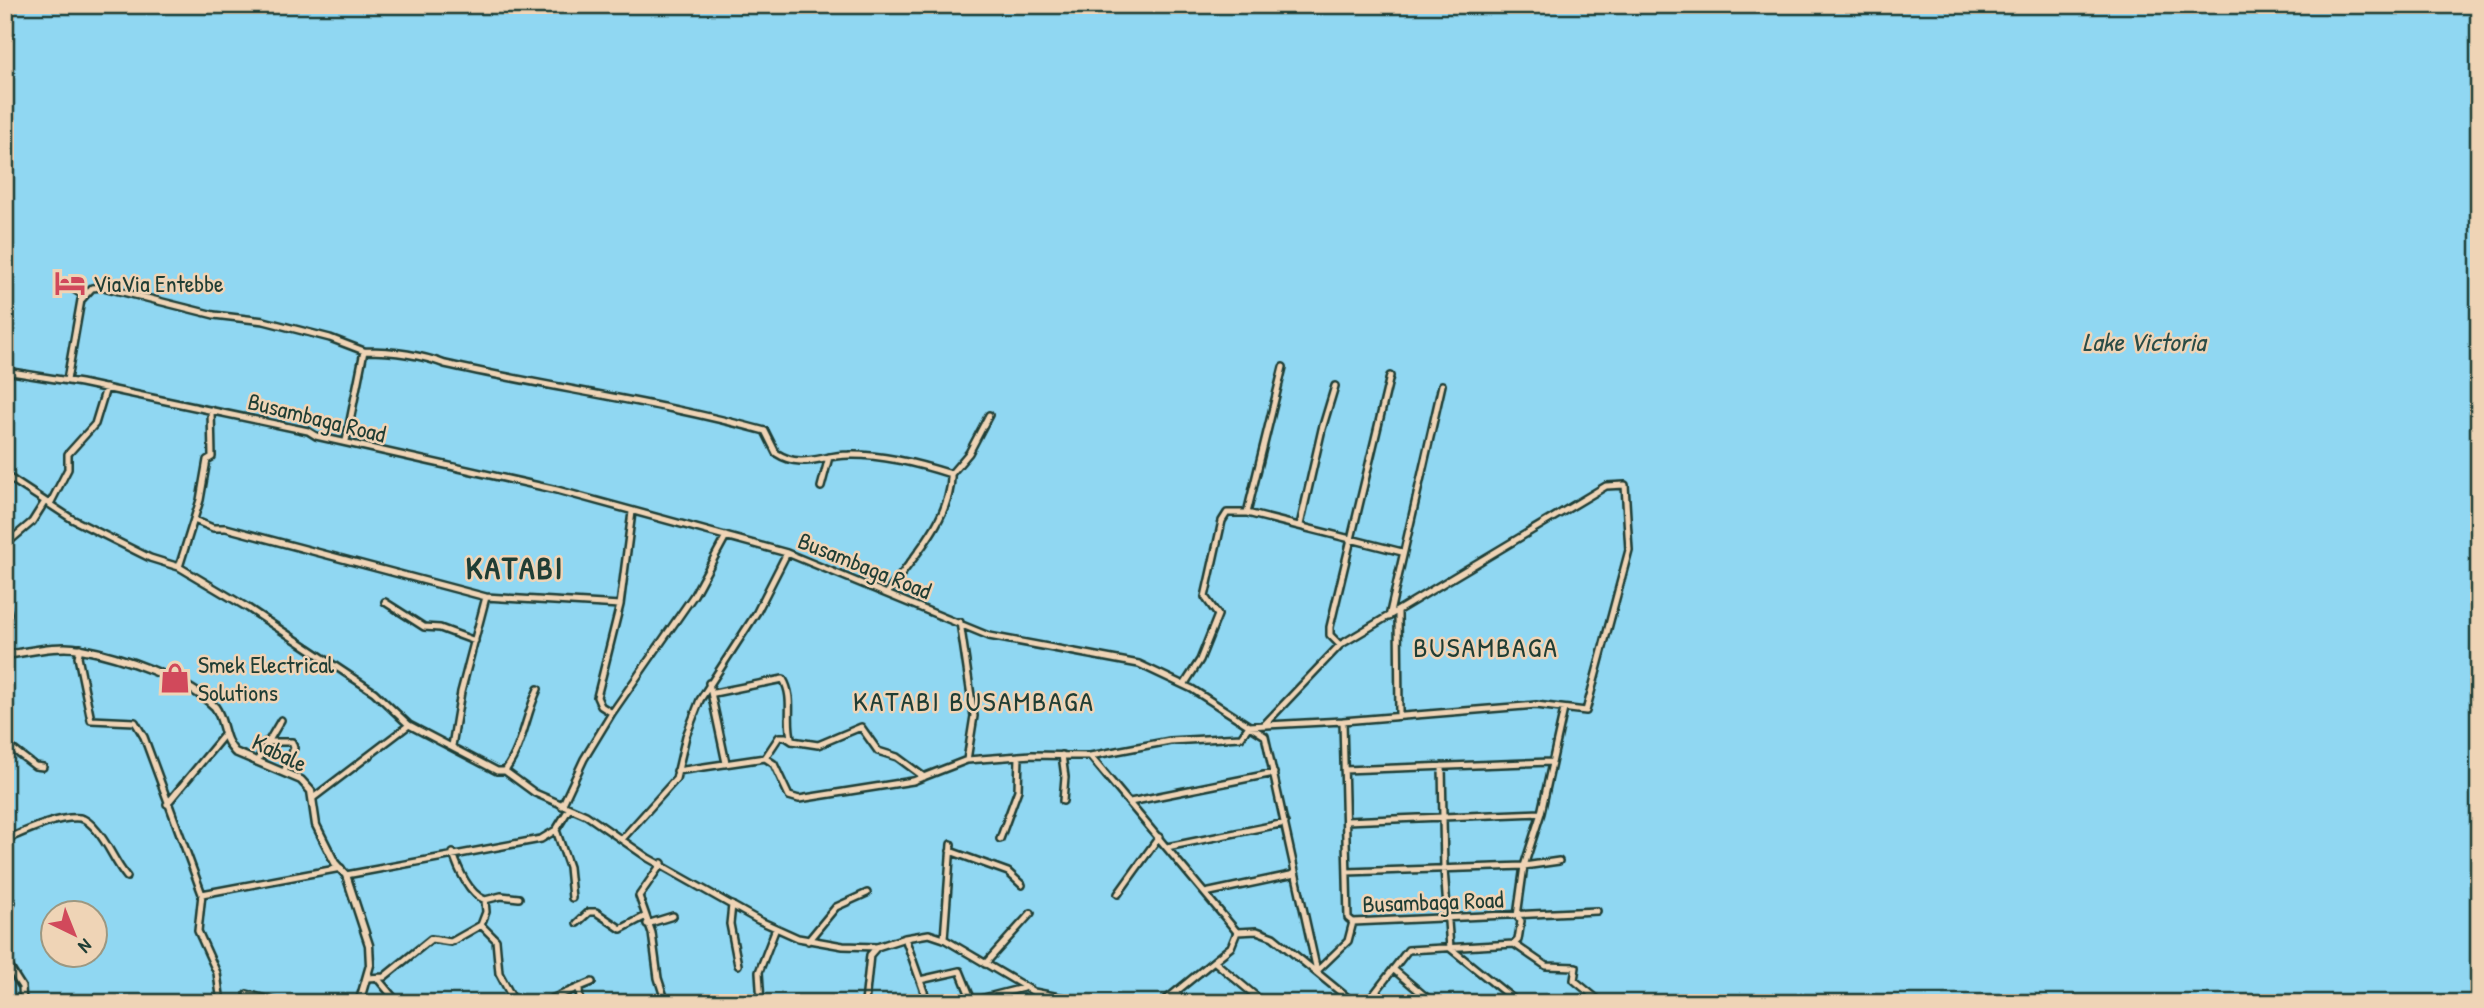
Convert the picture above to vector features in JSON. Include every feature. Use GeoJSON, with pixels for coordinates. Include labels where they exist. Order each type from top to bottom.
{"type":"FeatureCollection","features":[{"type":"Feature","properties":{"kind":"street"},"geometry":{"type":"LineString","coordinates":[[71,287],[83,295]]}},
{"type":"Feature","properties":{"kind":"street"},"geometry":{"type":"LineString","coordinates":[[67,380],[83,295],[92,288],[117,290],[214,315],[264,321],[330,338],[364,351],[426,356],[519,381],[712,415],[765,431],[773,448],[783,458],[800,463],[829,457],[870,456],[951,474]]}},
{"type":"Feature","properties":{"kind":"street"},"geometry":{"type":"LineString","coordinates":[[346,441],[364,351]]}},
{"type":"Feature","properties":{"kind":"street"},"geometry":{"type":"LineString","coordinates":[[1247,513],[1283,367]]}},
{"type":"Feature","properties":{"kind":"street","name":"Busambaga Road"},"geometry":{"type":"LineString","coordinates":[[7,371],[67,380],[211,410],[557,490],[787,553],[888,592],[989,636],[1124,659],[1184,685],[1249,726]]}},
{"type":"Feature","properties":{"kind":"street"},"geometry":{"type":"LineString","coordinates":[[1340,645],[1329,632],[1390,376]]}},
{"type":"Feature","properties":{"kind":"street"},"geometry":{"type":"LineString","coordinates":[[1389,617],[1442,385]]}},
{"type":"Feature","properties":{"kind":"street"},"geometry":{"type":"LineString","coordinates":[[1300,525],[1322,429],[1335,386]]}},
{"type":"Feature","properties":{"kind":"street"},"geometry":{"type":"LineString","coordinates":[[5,545],[32,522],[47,504],[68,469],[68,454],[95,424],[106,388]]}},
{"type":"Feature","properties":{"kind":"street"},"geometry":{"type":"LineString","coordinates":[[178,567],[194,520],[207,460],[212,457],[211,410]]}},
{"type":"Feature","properties":{"kind":"street"},"geometry":{"type":"LineString","coordinates":[[888,592],[935,528],[947,499],[951,474],[969,453],[989,415]]}},
{"type":"Feature","properties":{"kind":"street"},"geometry":{"type":"LineString","coordinates":[[821,487],[829,457]]}},
{"type":"Feature","properties":{"kind":"street"},"geometry":{"type":"LineString","coordinates":[[5,475],[47,504],[95,531],[150,558],[178,567],[305,644],[374,692],[409,725],[497,771],[505,771],[523,786],[562,806],[586,814],[639,852],[776,928],[808,941],[843,946],[877,947],[929,934],[944,939],[1025,988],[1090,1003]]}},
{"type":"Feature","properties":{"kind":"street"},"geometry":{"type":"LineString","coordinates":[[1249,726],[1343,721],[1399,714],[1536,705],[1583,712],[1587,708],[1629,550],[1625,485],[1606,486],[1340,645],[1264,725]]}},
{"type":"Feature","properties":{"kind":"street"},"geometry":{"type":"LineString","coordinates":[[612,713],[601,706],[597,697],[620,605],[632,512]]}},
{"type":"Feature","properties":{"kind":"street"},"geometry":{"type":"LineString","coordinates":[[1184,685],[1200,660],[1218,615],[1205,597],[1222,521],[1227,513],[1247,513],[1402,552]]}},
{"type":"Feature","properties":{"kind":"street"},"geometry":{"type":"LineString","coordinates":[[194,520],[213,528],[226,528],[486,597],[620,605]]}},
{"type":"Feature","properties":{"kind":"street"},"geometry":{"type":"LineString","coordinates":[[562,806],[584,759],[612,713],[694,596],[726,536]]}},
{"type":"Feature","properties":{"kind":"street"},"geometry":{"type":"LineString","coordinates":[[623,838],[670,788],[686,736],[709,682],[757,612],[787,553]]}},
{"type":"Feature","properties":{"kind":"street"},"geometry":{"type":"LineString","coordinates":[[452,746],[461,692],[486,597]]}},
{"type":"Feature","properties":{"kind":"street"},"geometry":{"type":"LineString","coordinates":[[5,598],[8,613],[5,647]]}},
{"type":"Feature","properties":{"kind":"street"},"geometry":{"type":"LineString","coordinates":[[385,602],[425,627],[440,628],[475,641]]}},
{"type":"Feature","properties":{"kind":"street"},"geometry":{"type":"LineString","coordinates":[[1398,612],[1399,714]]}},
{"type":"Feature","properties":{"kind":"street"},"geometry":{"type":"LineString","coordinates":[[960,622],[974,716],[967,760]]}},
{"type":"Feature","properties":{"kind":"street"},"geometry":{"type":"LineString","coordinates":[[80,648],[78,657],[91,720],[123,720],[135,722],[139,727],[202,894],[198,932],[217,973],[221,1003]]}},
{"type":"Feature","properties":{"kind":"street","name":"Kabale"},"geometry":{"type":"LineString","coordinates":[[5,655],[80,648],[113,656],[153,672],[200,695],[220,715],[225,735],[234,752],[306,784],[313,798],[313,817],[319,834],[335,863],[344,872],[369,945],[367,978],[359,1003]]}},
{"type":"Feature","properties":{"kind":"street"},"geometry":{"type":"LineString","coordinates":[[714,693],[785,680],[792,708],[787,727],[792,741]]}},
{"type":"Feature","properties":{"kind":"street"},"geometry":{"type":"LineString","coordinates":[[709,682],[714,693],[726,764]]}},
{"type":"Feature","properties":{"kind":"street"},"geometry":{"type":"LineString","coordinates":[[505,771],[517,754],[528,712],[538,690]]}},
{"type":"Feature","properties":{"kind":"street"},"geometry":{"type":"LineString","coordinates":[[1514,944],[1518,940],[1521,921],[1517,916],[1524,866],[1541,813],[1564,709]]}},
{"type":"Feature","properties":{"kind":"street"},"geometry":{"type":"LineString","coordinates":[[257,761],[281,720]]}},
{"type":"Feature","properties":{"kind":"street","name":"Busambaga Road"},"geometry":{"type":"LineString","coordinates":[[1343,721],[1348,918],[1353,922],[1597,911]]}},
{"type":"Feature","properties":{"kind":"street"},"geometry":{"type":"LineString","coordinates":[[313,798],[409,725]]}},
{"type":"Feature","properties":{"kind":"street"},"geometry":{"type":"LineString","coordinates":[[677,771],[765,758],[774,764],[789,796],[799,799],[924,777],[967,760],[1019,756],[1090,756],[1170,741],[1241,737],[1249,726]]}},
{"type":"Feature","properties":{"kind":"street"},"geometry":{"type":"LineString","coordinates":[[1249,726],[1265,736],[1317,971]]}},
{"type":"Feature","properties":{"kind":"street"},"geometry":{"type":"LineString","coordinates":[[765,758],[779,737],[818,746],[861,727],[878,751],[897,757],[924,777]]}},
{"type":"Feature","properties":{"kind":"street"},"geometry":{"type":"LineString","coordinates":[[167,804],[225,735]]}},
{"type":"Feature","properties":{"kind":"street"},"geometry":{"type":"LineString","coordinates":[[266,742],[292,742],[294,748],[284,772]]}},
{"type":"Feature","properties":{"kind":"street"},"geometry":{"type":"LineString","coordinates":[[5,752],[14,750],[35,766],[43,767]]}},
{"type":"Feature","properties":{"kind":"street"},"geometry":{"type":"LineString","coordinates":[[1062,755],[1065,778],[1063,801]]}},
{"type":"Feature","properties":{"kind":"street"},"geometry":{"type":"LineString","coordinates":[[1000,839],[1018,790],[1019,756]]}},
{"type":"Feature","properties":{"kind":"street"},"geometry":{"type":"LineString","coordinates":[[1090,756],[1237,932],[1264,933],[1317,971],[1354,1003]]}},
{"type":"Feature","properties":{"kind":"street"},"geometry":{"type":"LineString","coordinates":[[1344,770],[1551,762]]}},
{"type":"Feature","properties":{"kind":"street"},"geometry":{"type":"LineString","coordinates":[[1442,766],[1444,869],[1450,948],[1518,1003]]}},
{"type":"Feature","properties":{"kind":"street"},"geometry":{"type":"LineString","coordinates":[[1130,802],[1274,773]]}},
{"type":"Feature","properties":{"kind":"street"},"geometry":{"type":"LineString","coordinates":[[202,894],[533,840],[556,830],[569,809]]}},
{"type":"Feature","properties":{"kind":"street"},"geometry":{"type":"LineString","coordinates":[[1346,821],[1541,813]]}},
{"type":"Feature","properties":{"kind":"street"},"geometry":{"type":"LineString","coordinates":[[5,840],[49,824],[80,818],[88,821],[100,834],[113,861],[127,877]]}},
{"type":"Feature","properties":{"kind":"street"},"geometry":{"type":"LineString","coordinates":[[1167,847],[1285,823]]}},
{"type":"Feature","properties":{"kind":"street"},"geometry":{"type":"LineString","coordinates":[[556,830],[569,867],[572,898]]}},
{"type":"Feature","properties":{"kind":"street"},"geometry":{"type":"LineString","coordinates":[[1118,894],[1158,837]]}},
{"type":"Feature","properties":{"kind":"street"},"geometry":{"type":"LineString","coordinates":[[944,939],[950,847],[1008,872],[1022,885]]}},
{"type":"Feature","properties":{"kind":"street"},"geometry":{"type":"LineString","coordinates":[[453,853],[478,897],[485,900],[501,896],[519,898]]}},
{"type":"Feature","properties":{"kind":"street"},"geometry":{"type":"LineString","coordinates":[[1347,872],[1524,866],[1559,861]]}},
{"type":"Feature","properties":{"kind":"street"},"geometry":{"type":"LineString","coordinates":[[662,863],[639,895],[666,1003]]}},
{"type":"Feature","properties":{"kind":"street"},"geometry":{"type":"LineString","coordinates":[[1205,892],[1295,874]]}},
{"type":"Feature","properties":{"kind":"street"},"geometry":{"type":"LineString","coordinates":[[808,941],[836,907],[867,893]]}},
{"type":"Feature","properties":{"kind":"street"},"geometry":{"type":"LineString","coordinates":[[367,978],[378,979],[431,939],[451,942],[481,925],[486,912],[485,900]]}},
{"type":"Feature","properties":{"kind":"street"},"geometry":{"type":"LineString","coordinates":[[5,920],[12,902]]}},
{"type":"Feature","properties":{"kind":"street"},"geometry":{"type":"LineString","coordinates":[[733,905],[730,924],[738,965]]}},
{"type":"Feature","properties":{"kind":"street"},"geometry":{"type":"LineString","coordinates":[[577,923],[589,912],[596,912],[621,929],[646,920],[673,916]]}},
{"type":"Feature","properties":{"kind":"street"},"geometry":{"type":"LineString","coordinates":[[985,964],[1031,913]]}},
{"type":"Feature","properties":{"kind":"street"},"geometry":{"type":"LineString","coordinates":[[1317,971],[1348,942],[1353,922]]}},
{"type":"Feature","properties":{"kind":"street"},"geometry":{"type":"LineString","coordinates":[[481,925],[496,940],[499,973],[515,1003]]}},
{"type":"Feature","properties":{"kind":"street"},"geometry":{"type":"LineString","coordinates":[[761,1003],[759,972],[776,928]]}},
{"type":"Feature","properties":{"kind":"street"},"geometry":{"type":"LineString","coordinates":[[1162,1003],[1215,962],[1234,943],[1237,932]]}},
{"type":"Feature","properties":{"kind":"street"},"geometry":{"type":"LineString","coordinates":[[905,938],[928,1003]]}},
{"type":"Feature","properties":{"kind":"street"},"geometry":{"type":"LineString","coordinates":[[1367,1003],[1408,950],[1514,944],[1546,966],[1573,965],[1576,969],[1574,980],[1602,1003]]}},
{"type":"Feature","properties":{"kind":"street"},"geometry":{"type":"LineString","coordinates":[[865,1003],[870,955],[877,947]]}},
{"type":"Feature","properties":{"kind":"street"},"geometry":{"type":"LineString","coordinates":[[5,960],[22,987],[23,1003]]}},
{"type":"Feature","properties":{"kind":"street"},"geometry":{"type":"LineString","coordinates":[[1215,962],[1264,1003]]}},
{"type":"Feature","properties":{"kind":"street"},"geometry":{"type":"LineString","coordinates":[[1393,969],[1433,1003]]}},
{"type":"Feature","properties":{"kind":"street"},"geometry":{"type":"LineString","coordinates":[[919,980],[960,971],[973,1002],[1025,988]]}},
{"type":"Feature","properties":{"kind":"street"},"geometry":{"type":"LineString","coordinates":[[378,979],[398,1003]]}},
{"type":"Feature","properties":{"kind":"street"},"geometry":{"type":"LineString","coordinates":[[541,1003],[592,982]]}},
{"type":"Feature","properties":{"kind":"street"},"geometry":{"type":"LineString","coordinates":[[579,988],[580,1003]]}},
{"type":"Feature","properties":{"kind":"street"},"geometry":{"type":"LineString","coordinates":[[247,993],[281,1003]]}},
{"type":"Feature","properties":{"kind":"street"},"geometry":{"type":"LineString","coordinates":[[1176,994],[1186,1003]]}},
{"type":"Feature","properties":{"kind":"water","name":"Lake Victoria"},"geometry":{"type":"Polygon","coordinates":[[[5,5],[2479,5],[2479,1003],[5,1003],[5,5]]]}},
{"type":"Feature","properties":{"kind":"place","name":"ViaVia Entebbe"},"geometry":{"type":"Point","coordinates":[70,283]}},
{"type":"Feature","properties":{"kind":"place","name":"Smek Electrical Solutions"},"geometry":{"type":"Point","coordinates":[175,678]}},
{"type":"Feature","properties":{"kind":"district","name":"KATABI"},"geometry":{"type":"Point","coordinates":[515,567]}},
{"type":"Feature","properties":{"kind":"district","name":"BUSAMBAGA"},"geometry":{"type":"Point","coordinates":[1486,647]}},
{"type":"Feature","properties":{"kind":"district","name":"KATABI BUSAMBAGA"},"geometry":{"type":"Point","coordinates":[974,701]}}]}
